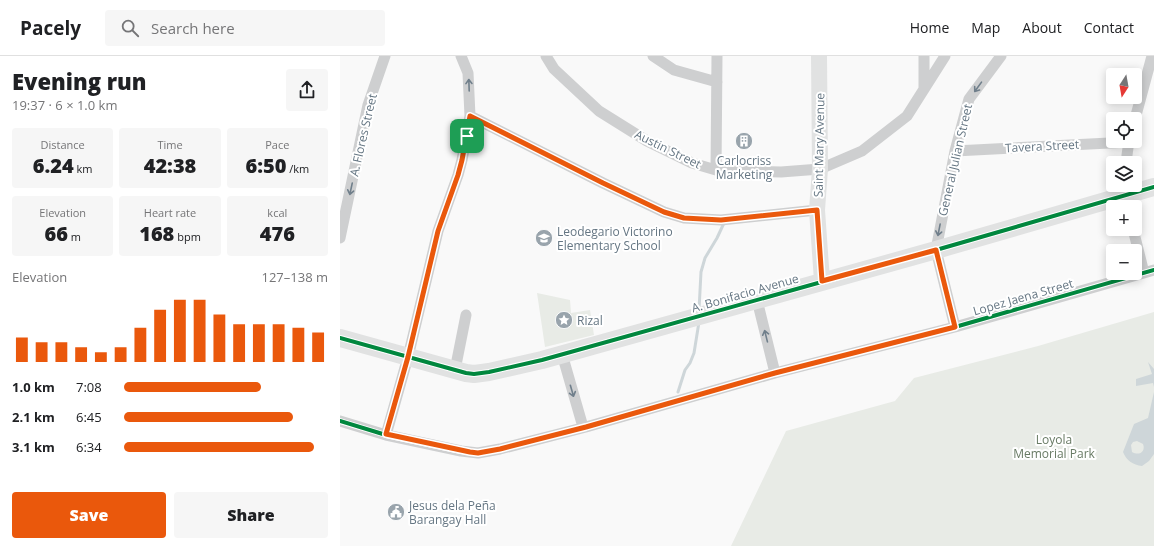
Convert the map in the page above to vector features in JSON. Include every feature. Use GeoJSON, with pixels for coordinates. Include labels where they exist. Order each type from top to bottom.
{"type":"FeatureCollection","features":[{"type":"Feature","properties":{"kind":"main road","name":"A. Bonifacio Avenue"},"geometry":{"type":"LineString","coordinates":[[340,338],[455,370],[470,373],[484,373],[562,354],[757,300],[1154,187]]}},
{"type":"Feature","properties":{"kind":"street","name":"A. Flores Street"},"geometry":{"type":"LineString","coordinates":[[340,238],[368,105],[385,56]]}},
{"type":"Feature","properties":{"kind":"street"},"geometry":{"type":"LineString","coordinates":[[386,434],[408,357],[438,231],[462,160],[470,116],[468,73],[461,56]]}},
{"type":"Feature","properties":{"kind":"street","name":"Austin Street"},"geometry":{"type":"LineString","coordinates":[[546,56],[554,69],[599,111],[646,141],[692,163],[716,170],[781,172],[820,169],[862,151],[907,116],[945,56]]}},
{"type":"Feature","properties":{"kind":"street"},"geometry":{"type":"LineString","coordinates":[[653,56],[674,70],[716,82]]}},
{"type":"Feature","properties":{"kind":"street"},"geometry":{"type":"LineString","coordinates":[[716,170],[717,56]]}},
{"type":"Feature","properties":{"kind":"street","name":"Saint Mary Avenue"},"geometry":{"type":"LineString","coordinates":[[819,56],[820,169],[817,210],[822,281]]}},
{"type":"Feature","properties":{"kind":"street"},"geometry":{"type":"LineString","coordinates":[[924,56],[924,88]]}},
{"type":"Feature","properties":{"kind":"street","name":"General Julian Street"},"geometry":{"type":"LineString","coordinates":[[936,250],[955,151],[970,99],[1001,56]]}},
{"type":"Feature","properties":{"kind":"street"},"geometry":{"type":"LineString","coordinates":[[1137,112],[1152,56]]}},
{"type":"Feature","properties":{"kind":"street"},"geometry":{"type":"LineString","coordinates":[[470,116],[664,212],[684,218],[721,220],[817,210]]}},
{"type":"Feature","properties":{"kind":"street","name":"Tavera Street"},"geometry":{"type":"LineString","coordinates":[[955,151],[1106,142]]}},
{"type":"Feature","properties":{"kind":"street"},"geometry":{"type":"LineString","coordinates":[[1136,236],[1149,272]]}},
{"type":"Feature","properties":{"kind":"street"},"geometry":{"type":"LineString","coordinates":[[936,250],[955,327]]}},
{"type":"Feature","properties":{"kind":"street","name":"Lopez Jaena Street"},"geometry":{"type":"LineString","coordinates":[[340,421],[386,434],[461,451],[478,453],[500,449],[775,373],[955,327],[1149,272]]}},
{"type":"Feature","properties":{"kind":"street"},"geometry":{"type":"LineString","coordinates":[[757,300],[775,373]]}},
{"type":"Feature","properties":{"kind":"street"},"geometry":{"type":"LineString","coordinates":[[455,370],[466,315]]}},
{"type":"Feature","properties":{"kind":"street"},"geometry":{"type":"LineString","coordinates":[[562,354],[583,427]]}},
{"type":"Feature","properties":{"kind":"green space"},"geometry":{"type":"Polygon","coordinates":[[[537,293],[570,300],[571,313],[590,310],[594,335],[545,347],[537,293]]]}},
{"type":"Feature","properties":{"kind":"green space","name":"Loyola Memorial Park"},"geometry":{"type":"Polygon","coordinates":[[[1154,312],[1154,546],[731,546],[786,431],[895,401],[914,378],[1038,346],[1154,312]]]}},
{"type":"Feature","properties":{"kind":"shaded area"},"geometry":{"type":"Polygon","coordinates":[[[1148,362],[1154,369],[1154,387],[1153,383],[1136,386],[1136,379],[1152,374],[1148,362]]]}},
{"type":"Feature","properties":{"kind":"shaded area"},"geometry":{"type":"Polygon","coordinates":[[[1154,392],[1154,454],[1149,461],[1142,466],[1136,465],[1130,462],[1123,452],[1134,424],[1148,418],[1154,392]],[[1137,441],[1133,442],[1131,445],[1132,452],[1137,454],[1143,451],[1143,444],[1137,441]]]}},
{"type":"Feature","properties":{"kind":"waterway"},"geometry":{"type":"LineString","coordinates":[[699,310],[701,272],[705,258],[724,223]]}},
{"type":"Feature","properties":{"kind":"waterway"},"geometry":{"type":"LineString","coordinates":[[678,392],[685,370],[694,353],[699,322]]}},
{"type":"Feature","properties":{"kind":"cycle path"},"geometry":{"type":"LineString","coordinates":[[340,338],[466,373],[474,374],[489,372],[542,360],[936,250],[1154,187]]}},
{"type":"Feature","properties":{"kind":"cycle path"},"geometry":{"type":"LineString","coordinates":[[340,421],[386,435],[461,451],[478,453],[500,449],[586,427],[775,373],[955,327],[1154,270]]}},
{"type":"Feature","properties":{"kind":"place","name":"Carlocriss Marketing"},"geometry":{"type":"Point","coordinates":[744,141]}},
{"type":"Feature","properties":{"kind":"place","name":"Leodegario Victorino Elementary School"},"geometry":{"type":"Point","coordinates":[544,238]}},
{"type":"Feature","properties":{"kind":"place","name":"Rizal"},"geometry":{"type":"Point","coordinates":[564,320]}},
{"type":"Feature","properties":{"kind":"place","name":"Jesus dela Peña Barangay Hall"},"geometry":{"type":"Point","coordinates":[396,512]}},
{"type":"Feature","properties":{"kind":"route"},"geometry":{"type":"LineString","coordinates":[[470,116],[603,183],[664,212],[684,218],[721,220],[817,210],[822,281],[936,250],[955,327],[775,373],[586,427],[500,449],[478,453],[453,450],[386,434],[408,357],[438,231],[458,175],[467,136],[470,116]]}}]}
